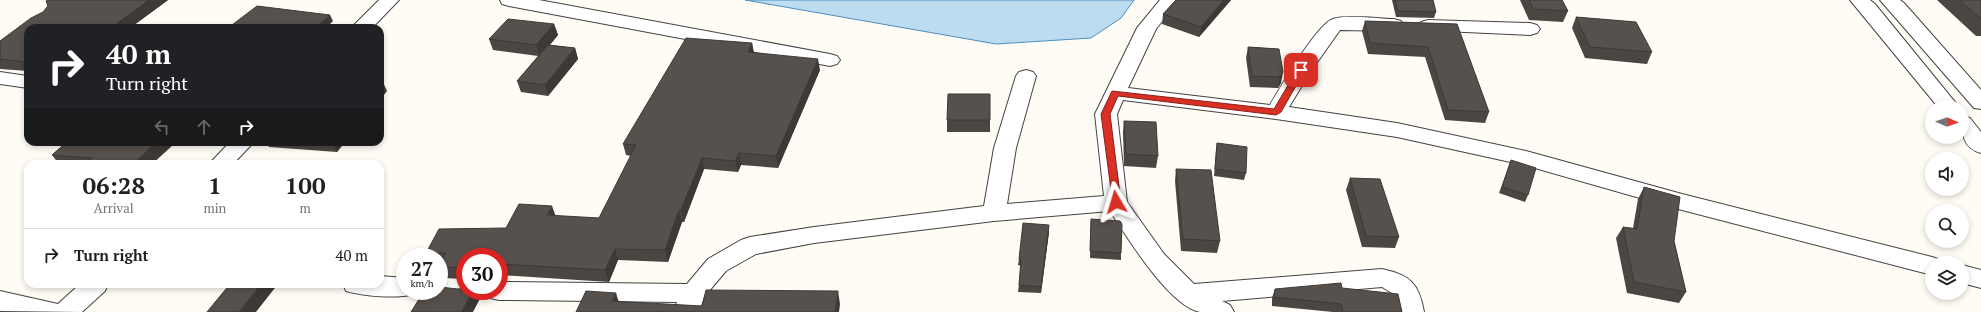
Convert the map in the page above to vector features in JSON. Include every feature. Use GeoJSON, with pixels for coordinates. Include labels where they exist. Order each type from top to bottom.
{"type":"FeatureCollection","features":[{"type":"Feature","properties":{"kind":"street"},"geometry":{"type":"LineString","coordinates":[[365,24],[390,0]]}},
{"type":"Feature","properties":{"kind":"street"},"geometry":{"type":"LineString","coordinates":[[509,0],[830,60]]}},
{"type":"Feature","properties":{"kind":"street"},"geometry":{"type":"LineString","coordinates":[[1170,0],[1147,28],[1106,114],[1116,202],[1155,260],[1188,294],[1221,312]]}},
{"type":"Feature","properties":{"kind":"street"},"geometry":{"type":"LineString","coordinates":[[1859,0],[1868,8],[1943,100]]}},
{"type":"Feature","properties":{"kind":"street"},"geometry":{"type":"LineString","coordinates":[[1889,0],[1897,7],[1981,103]]}},
{"type":"Feature","properties":{"kind":"street"},"geometry":{"type":"LineString","coordinates":[[1276,112],[1320,44],[1333,26],[1339,23],[1530,29]]}},
{"type":"Feature","properties":{"kind":"street"},"geometry":{"type":"LineString","coordinates":[[994,213],[1005,148],[1026,76]]}},
{"type":"Feature","properties":{"kind":"street"},"geometry":{"type":"LineString","coordinates":[[0,78],[24,81]]}},
{"type":"Feature","properties":{"kind":"street"},"geometry":{"type":"LineString","coordinates":[[1959,78],[1981,78]]}},
{"type":"Feature","properties":{"kind":"street"},"geometry":{"type":"LineString","coordinates":[[1115,93],[1276,112],[1397,130],[1526,158],[1682,202],[1925,264]]}},
{"type":"Feature","properties":{"kind":"street"},"geometry":{"type":"LineString","coordinates":[[1969,131],[1981,146]]}},
{"type":"Feature","properties":{"kind":"street"},"geometry":{"type":"LineString","coordinates":[[224,160],[239,146]]}},
{"type":"Feature","properties":{"kind":"street"},"geometry":{"type":"LineString","coordinates":[[508,292],[689,303],[717,265],[750,246],[814,235],[994,213],[1116,202]]}},
{"type":"Feature","properties":{"kind":"street"},"geometry":{"type":"LineString","coordinates":[[1969,276],[1981,279]]}},
{"type":"Feature","properties":{"kind":"street"},"geometry":{"type":"LineString","coordinates":[[1188,294],[1382,278],[1391,280],[1405,288],[1409,297],[1412,312]]}},
{"type":"Feature","properties":{"kind":"street"},"geometry":{"type":"LineString","coordinates":[[384,286],[396,286]]}},
{"type":"Feature","properties":{"kind":"street"},"geometry":{"type":"LineString","coordinates":[[66,312],[92,288]]}},
{"type":"Feature","properties":{"kind":"street"},"geometry":{"type":"LineString","coordinates":[[0,301],[53,312]]}},
{"type":"Feature","properties":{"kind":"water"},"geometry":{"type":"Polygon","coordinates":[[[745,0],[1134,0],[1121,18],[1091,38],[996,44],[745,0]]]}},
{"type":"Feature","properties":{"kind":"building"},"geometry":{"type":"Polygon","coordinates":[[[149,0],[116,24],[24,24],[24,62],[0,59],[0,41],[31,18],[43,12],[48,6],[46,1],[149,0]]]}},
{"type":"Feature","properties":{"kind":"building"},"geometry":{"type":"Polygon","coordinates":[[[1176,0],[1224,0],[1201,27],[1163,14],[1176,0]]]}},
{"type":"Feature","properties":{"kind":"building"},"geometry":{"type":"Polygon","coordinates":[[[1395,0],[1433,0],[1436,12],[1398,11],[1395,0]]]}},
{"type":"Feature","properties":{"kind":"building"},"geometry":{"type":"Polygon","coordinates":[[[1529,0],[1562,0],[1568,11],[1533,9],[1529,0]]]}},
{"type":"Feature","properties":{"kind":"building"},"geometry":{"type":"Polygon","coordinates":[[[1960,0],[1981,0],[1981,19],[1960,0]]]}},
{"type":"Feature","properties":{"kind":"building"},"geometry":{"type":"Polygon","coordinates":[[[257,6],[330,15],[320,24],[233,24],[257,6]]]}},
{"type":"Feature","properties":{"kind":"building"},"geometry":{"type":"Polygon","coordinates":[[[1576,17],[1636,22],[1652,52],[1590,47],[1576,17]]]}},
{"type":"Feature","properties":{"kind":"building"},"geometry":{"type":"Polygon","coordinates":[[[508,19],[554,24],[536,45],[489,39],[508,19]]]}},
{"type":"Feature","properties":{"kind":"building"},"geometry":{"type":"Polygon","coordinates":[[[1365,21],[1457,24],[1489,112],[1448,110],[1428,47],[1370,43],[1365,21]]]}},
{"type":"Feature","properties":{"kind":"building"},"geometry":{"type":"Polygon","coordinates":[[[686,38],[752,43],[748,52],[818,59],[776,156],[739,153],[735,161],[702,158],[681,210],[679,210],[665,250],[615,249],[605,270],[508,265],[508,248],[456,248],[456,268],[448,267],[448,248],[429,248],[439,229],[506,228],[519,204],[552,206],[547,215],[599,218],[636,145],[623,144],[686,38]]]}},
{"type":"Feature","properties":{"kind":"building"},"geometry":{"type":"Polygon","coordinates":[[[548,45],[575,48],[545,85],[517,81],[548,45]]]}},
{"type":"Feature","properties":{"kind":"building"},"geometry":{"type":"Polygon","coordinates":[[[1248,47],[1279,49],[1283,72],[1280,77],[1252,76],[1248,47]]]}},
{"type":"Feature","properties":{"kind":"building"},"geometry":{"type":"Polygon","coordinates":[[[948,94],[990,94],[990,120],[947,120],[948,94]]]}},
{"type":"Feature","properties":{"kind":"building"},"geometry":{"type":"Polygon","coordinates":[[[1124,121],[1156,122],[1158,156],[1126,154],[1124,121]]]}},
{"type":"Feature","properties":{"kind":"building"},"geometry":{"type":"Polygon","coordinates":[[[1217,143],[1247,147],[1246,173],[1215,169],[1217,143]]]}},
{"type":"Feature","properties":{"kind":"building"},"geometry":{"type":"Polygon","coordinates":[[[62,146],[153,146],[137,160],[90,160],[92,158],[52,155],[62,146]]]}},
{"type":"Feature","properties":{"kind":"building"},"geometry":{"type":"Polygon","coordinates":[[[1511,160],[1536,168],[1528,195],[1502,187],[1511,160]]]}},
{"type":"Feature","properties":{"kind":"building"},"geometry":{"type":"Polygon","coordinates":[[[1176,169],[1211,170],[1220,241],[1183,239],[1176,169]]]}},
{"type":"Feature","properties":{"kind":"building"},"geometry":{"type":"Polygon","coordinates":[[[1350,178],[1380,179],[1399,237],[1366,236],[1350,178]]]}},
{"type":"Feature","properties":{"kind":"building"},"geometry":{"type":"Polygon","coordinates":[[[1644,187],[1680,197],[1674,241],[1686,292],[1634,282],[1623,227],[1637,229],[1644,187]]]}},
{"type":"Feature","properties":{"kind":"building"},"geometry":{"type":"Polygon","coordinates":[[[1091,219],[1120,221],[1122,224],[1121,253],[1090,251],[1091,219]]]}},
{"type":"Feature","properties":{"kind":"building"},"geometry":{"type":"Polygon","coordinates":[[[1023,223],[1049,225],[1041,287],[1019,285],[1021,259],[1019,259],[1023,223]]]}},
{"type":"Feature","properties":{"kind":"building"},"geometry":{"type":"Polygon","coordinates":[[[1341,283],[1342,288],[1398,294],[1402,312],[1343,312],[1341,304],[1274,297],[1275,289],[1341,283]]]}},
{"type":"Feature","properties":{"kind":"building"},"geometry":{"type":"Polygon","coordinates":[[[227,288],[258,288],[239,312],[207,312],[227,288]]]}},
{"type":"Feature","properties":{"kind":"building"},"geometry":{"type":"Polygon","coordinates":[[[448,288],[456,289],[456,300],[468,300],[461,312],[411,312],[418,300],[448,300],[448,288]]]}},
{"type":"Feature","properties":{"kind":"building"},"geometry":{"type":"Polygon","coordinates":[[[706,290],[838,291],[835,312],[576,312],[586,291],[616,293],[612,301],[702,306],[706,290]]]}},
{"type":"Feature","properties":{"kind":"route"},"geometry":{"type":"LineString","coordinates":[[1116,202],[1106,114],[1115,93],[1276,112],[1301,70]]}}]}
